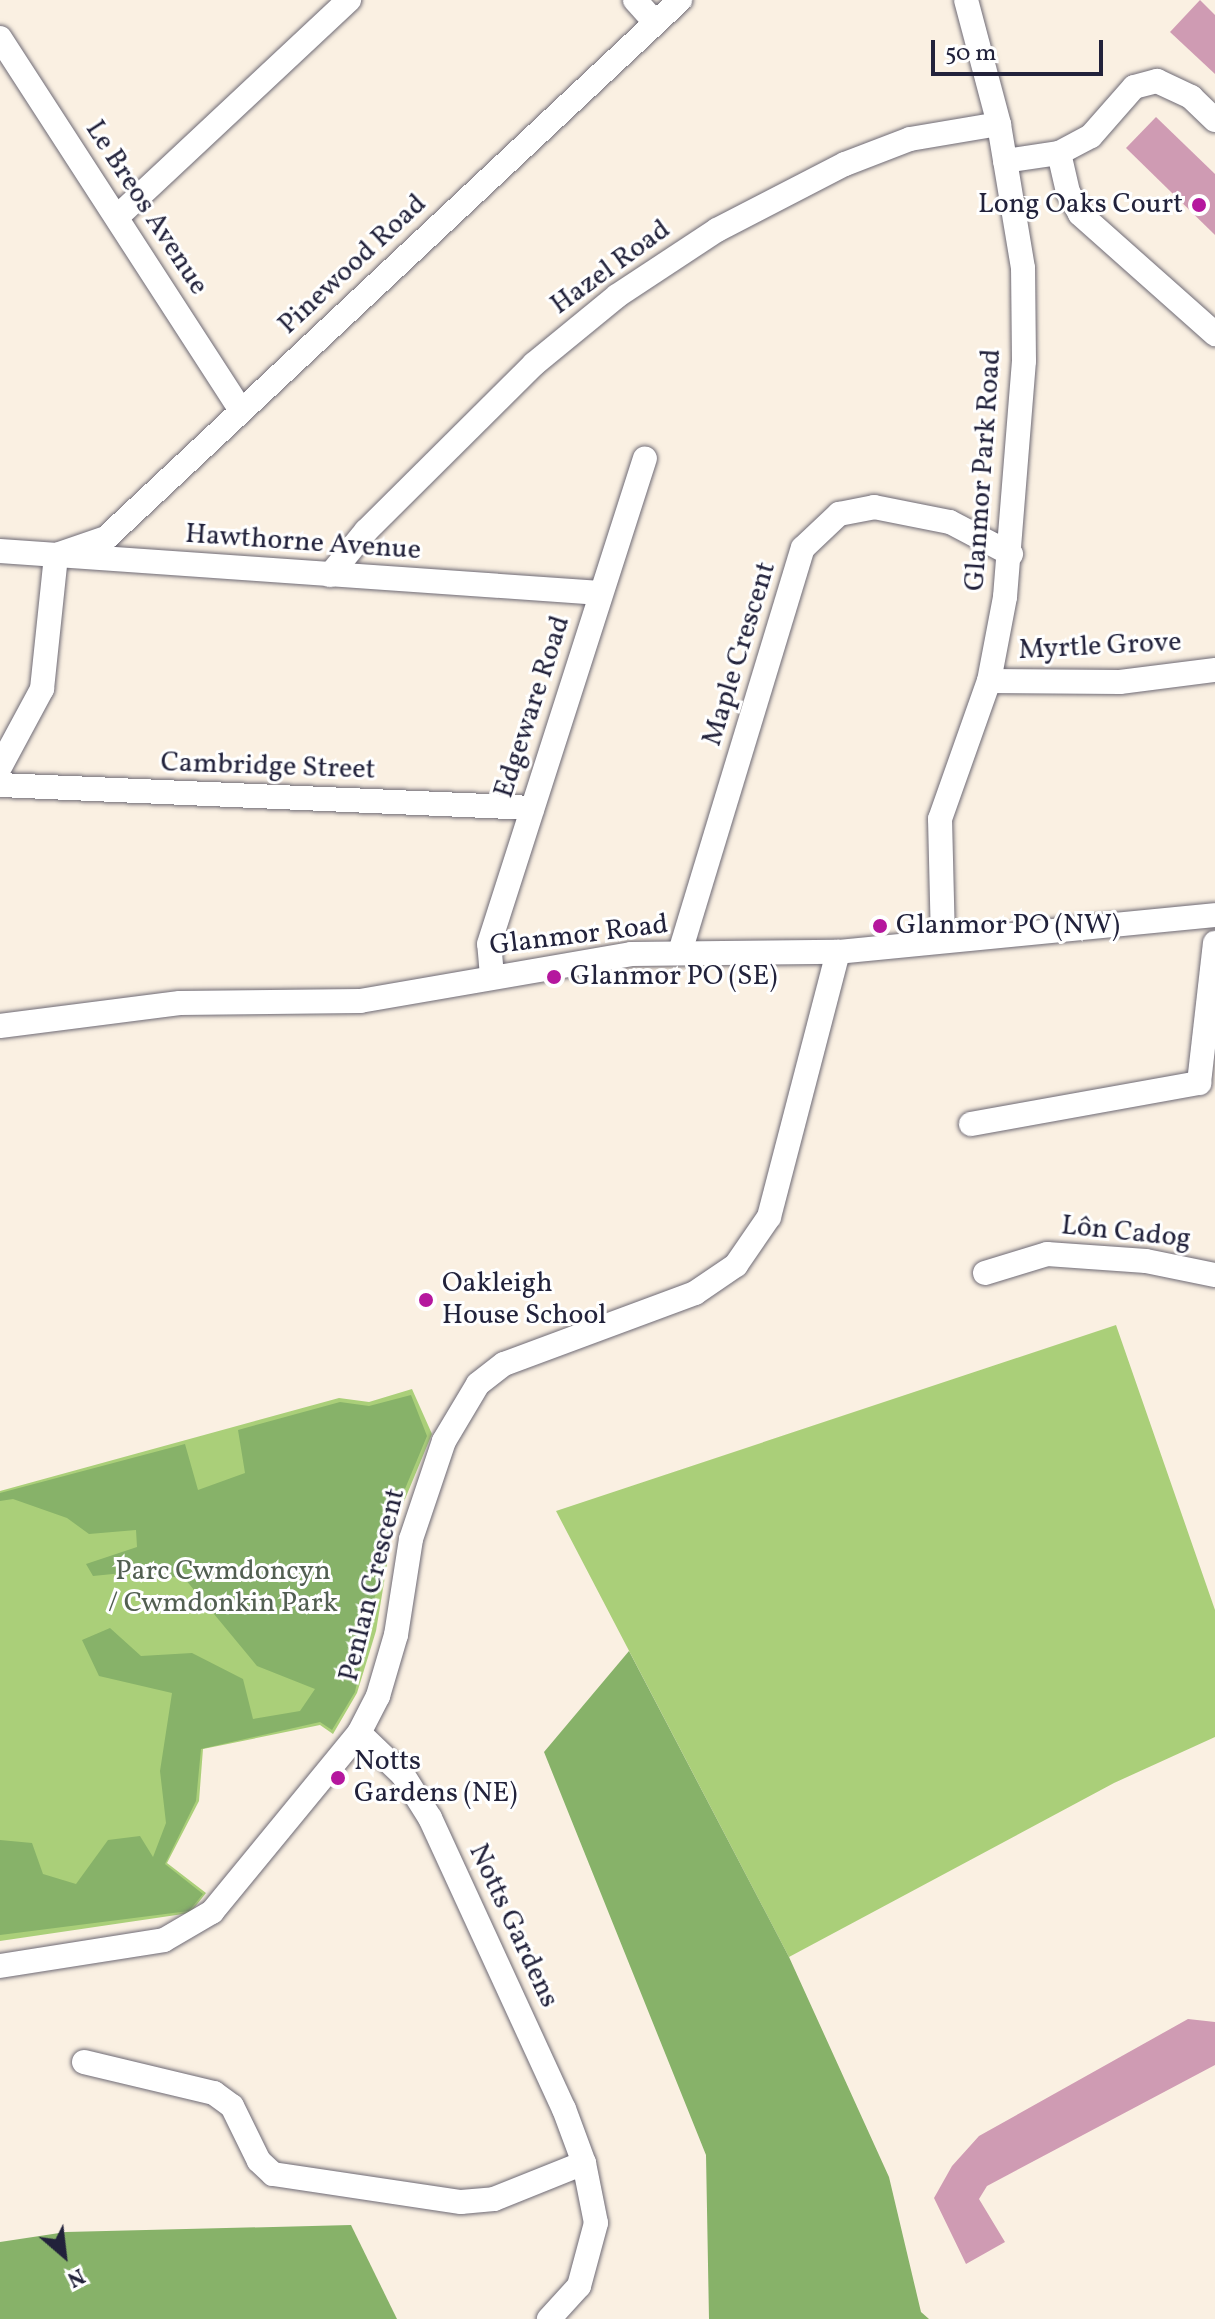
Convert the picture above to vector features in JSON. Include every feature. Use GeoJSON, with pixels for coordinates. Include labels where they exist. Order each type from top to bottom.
{"type":"FeatureCollection","features":[{"type":"Feature","properties":{"kind":"street"},"geometry":{"type":"LineString","coordinates":[[117,217],[349,0]]}},
{"type":"Feature","properties":{"kind":"street"},"geometry":{"type":"LineString","coordinates":[[635,0],[654,21]]}},
{"type":"Feature","properties":{"kind":"street","name":"Pinewood Road"},"geometry":{"type":"LineString","coordinates":[[56,555],[106,538],[654,21],[680,0]]}},
{"type":"Feature","properties":{"kind":"street","name":"Glanmor Park Road"},"geometry":{"type":"LineString","coordinates":[[943,941],[940,819],[989,681],[1011,554],[1024,361],[1023,268],[999,124],[966,0]]}},
{"type":"Feature","properties":{"kind":"street","name":"Le Breos Avenue"},"geometry":{"type":"LineString","coordinates":[[0,38],[241,411]]}},
{"type":"Feature","properties":{"kind":"street"},"geometry":{"type":"LineString","coordinates":[[1005,161],[1059,153],[1091,136],[1134,87],[1157,81],[1191,97],[1215,120]]}},
{"type":"Feature","properties":{"kind":"street","name":"Hazel Road"},"geometry":{"type":"LineString","coordinates":[[330,575],[366,531],[534,364],[617,296],[717,230],[845,164],[910,139],[999,124]]}},
{"type":"Feature","properties":{"kind":"street"},"geometry":{"type":"LineString","coordinates":[[1059,153],[1068,192],[1080,214],[1215,334]]}},
{"type":"Feature","properties":{"kind":"street","name":"Edgeware Road"},"geometry":{"type":"LineString","coordinates":[[492,976],[489,944],[645,458]]}},
{"type":"Feature","properties":{"kind":"street","name":"Maple Crescent"},"geometry":{"type":"LineString","coordinates":[[680,952],[803,548],[839,514],[874,507],[950,522],[1011,554]]}},
{"type":"Feature","properties":{"kind":"street","name":"Hawthorne Avenue"},"geometry":{"type":"LineString","coordinates":[[0,551],[601,593]]}},
{"type":"Feature","properties":{"kind":"street"},"geometry":{"type":"LineString","coordinates":[[0,767],[42,689],[56,555]]}},
{"type":"Feature","properties":{"kind":"street","name":"Myrtle Grove"},"geometry":{"type":"LineString","coordinates":[[989,681],[1120,682],[1215,670]]}},
{"type":"Feature","properties":{"kind":"street","name":"Cambridge Street"},"geometry":{"type":"LineString","coordinates":[[0,785],[533,808]]}},
{"type":"Feature","properties":{"kind":"street","name":"Glanmor Road"},"geometry":{"type":"LineString","coordinates":[[0,1026],[180,1003],[360,1001],[631,954],[838,952],[1215,915]]}},
{"type":"Feature","properties":{"kind":"street"},"geometry":{"type":"LineString","coordinates":[[971,1124],[1207,1087],[1215,943]]}},
{"type":"Feature","properties":{"kind":"street","name":"Penlan Crescent"},"geometry":{"type":"LineString","coordinates":[[0,1966],[164,1940],[188,1930],[212,1912],[359,1733],[378,1696],[396,1635],[411,1539],[439,1455],[478,1384],[504,1364],[695,1293],[736,1265],[769,1217],[838,952]]}},
{"type":"Feature","properties":{"kind":"street","name":"Lôn Cadog"},"geometry":{"type":"LineString","coordinates":[[985,1273],[1047,1254],[1146,1261],[1215,1275]]}},
{"type":"Feature","properties":{"kind":"street","name":"Notts Gardens"},"geometry":{"type":"LineString","coordinates":[[359,1733],[403,1775],[430,1818],[564,2109],[584,2163],[596,2223],[579,2286],[549,2319]]}},
{"type":"Feature","properties":{"kind":"street"},"geometry":{"type":"LineString","coordinates":[[84,2062],[214,2093],[232,2106],[259,2161],[273,2174],[461,2202],[494,2199],[584,2163]]}},
{"type":"Feature","properties":{"kind":"green space"},"geometry":{"type":"Polygon","coordinates":[[[1116,1325],[1215,1610],[1215,1737],[1114,1783],[789,1957],[556,1511],[1116,1325]]]}},
{"type":"Feature","properties":{"kind":"green space","name":"Parc Cwmdoncyn / Cwmdonkin Park"},"geometry":{"type":"Polygon","coordinates":[[[412,1389],[432,1434],[393,1528],[376,1631],[357,1693],[333,1734],[320,1725],[203,1749],[199,1801],[167,1863],[206,1893],[190,1913],[0,1941],[0,1491],[339,1398],[369,1402],[412,1389]]]}},
{"type":"Feature","properties":{"kind":"green space"},"geometry":{"type":"Polygon","coordinates":[[[411,1395],[427,1436],[390,1525],[355,1692],[332,1730],[320,1722],[201,1749],[196,1801],[165,1864],[203,1894],[189,1911],[0,1935],[0,1840],[32,1843],[43,1874],[76,1884],[108,1840],[140,1836],[153,1857],[166,1823],[160,1771],[172,1693],[99,1676],[82,1640],[110,1628],[141,1656],[192,1653],[243,1679],[253,1719],[300,1711],[315,1689],[257,1666],[185,1579],[143,1571],[93,1576],[86,1564],[137,1547],[136,1530],[89,1534],[67,1518],[13,1499],[0,1501],[0,1493],[185,1444],[198,1490],[245,1473],[238,1430],[340,1402],[369,1406],[411,1395]]]}},
{"type":"Feature","properties":{"kind":"green space"},"geometry":{"type":"Polygon","coordinates":[[[629,1651],[789,1957],[889,2177],[921,2312],[929,2319],[709,2319],[706,2155],[544,1752],[629,1651]]]}},
{"type":"Feature","properties":{"kind":"green space"},"geometry":{"type":"Polygon","coordinates":[[[351,2225],[397,2319],[0,2319],[0,2242],[66,2232],[351,2225]]]}},
{"type":"Feature","properties":{"kind":"building"},"geometry":{"type":"Polygon","coordinates":[[[1200,0],[1215,15],[1215,74],[1170,32],[1200,0]]]}},
{"type":"Feature","properties":{"kind":"building","name":"Long Oaks Court"},"geometry":{"type":"Polygon","coordinates":[[[1156,117],[1215,174],[1215,235],[1126,148],[1156,117]]]}},
{"type":"Feature","properties":{"kind":"building"},"geometry":{"type":"Polygon","coordinates":[[[1188,2019],[1215,2022],[1215,2065],[987,2186],[979,2199],[1005,2242],[966,2264],[934,2198],[952,2166],[979,2136],[1188,2019]]]}},
{"type":"Feature","properties":{"kind":"place","name":"Long Oaks Court"},"geometry":{"type":"Point","coordinates":[1199,205]}},
{"type":"Feature","properties":{"kind":"place","name":"Glanmor PO (NW)"},"geometry":{"type":"Point","coordinates":[880,926]}},
{"type":"Feature","properties":{"kind":"place","name":"Glanmor PO (SE)"},"geometry":{"type":"Point","coordinates":[554,977]}},
{"type":"Feature","properties":{"kind":"place","name":"Oakleigh House School"},"geometry":{"type":"Point","coordinates":[426,1300]}},
{"type":"Feature","properties":{"kind":"place","name":"Notts Gardens (NE)"},"geometry":{"type":"Point","coordinates":[338,1778]}}]}
